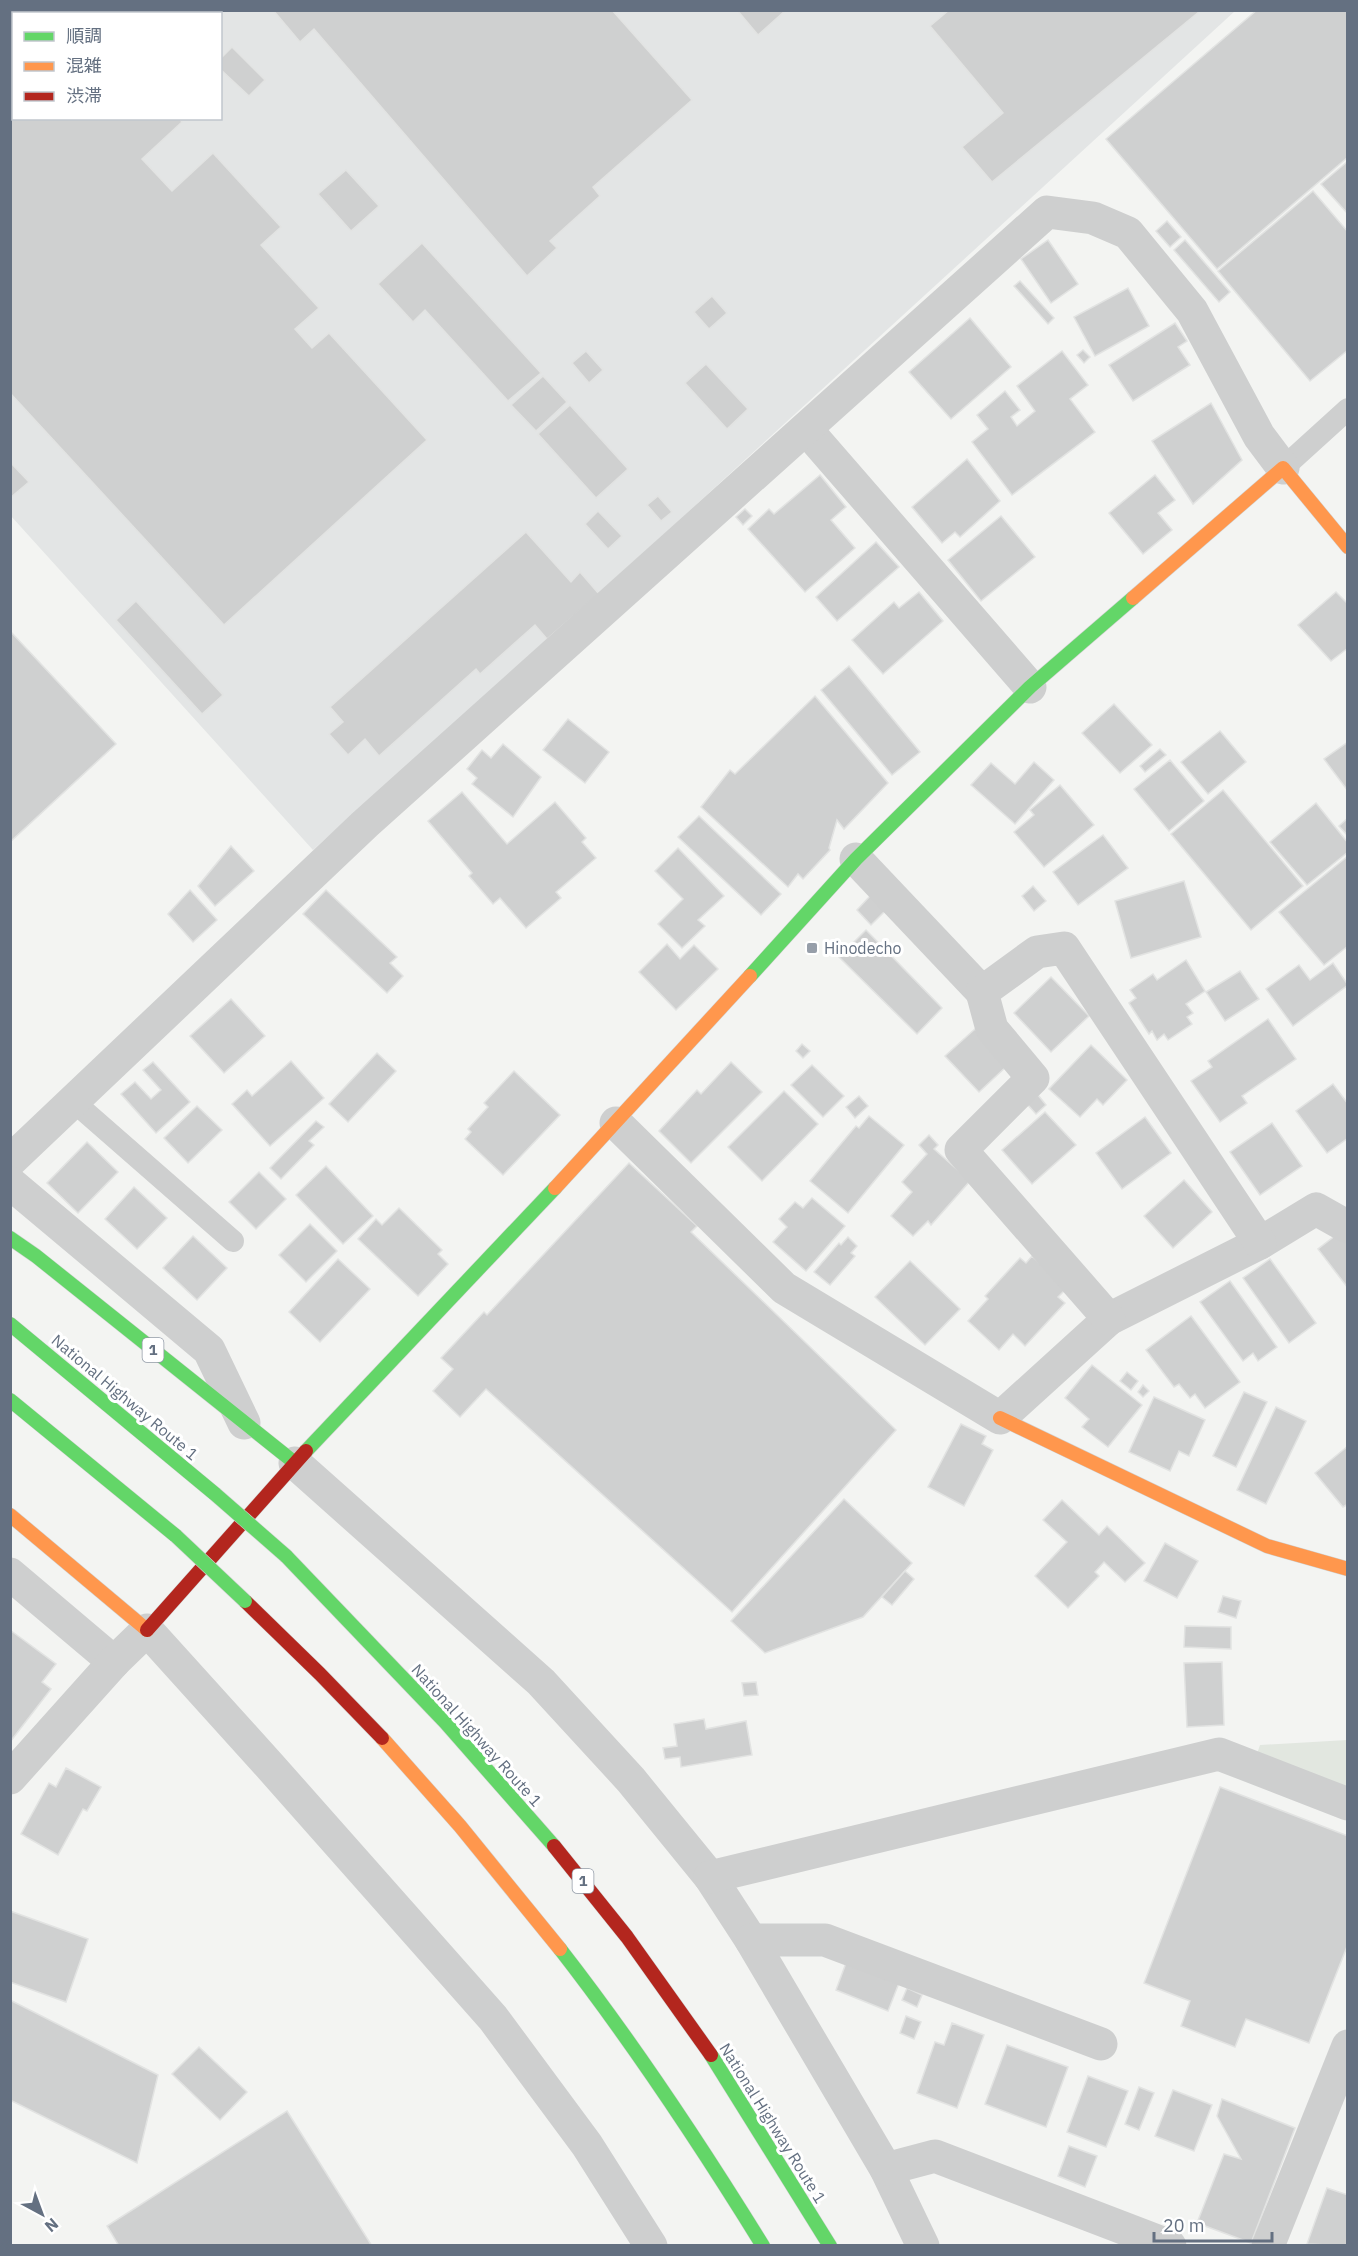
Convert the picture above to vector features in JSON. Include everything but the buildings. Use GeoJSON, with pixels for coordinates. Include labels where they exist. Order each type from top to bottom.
{"type":"FeatureCollection","features":[{"type":"Feature","properties":{"kind":"main road"},"geometry":{"type":"LineString","coordinates":[[10,1515],[147,1630],[295,1463],[616,1123],[856,860],[1030,687],[1283,468],[1347,547]]}},
{"type":"Feature","properties":{"kind":"main road","name":"1"},"geometry":{"type":"LineString","coordinates":[[10,1238],[36,1256],[295,1463]]}},
{"type":"Feature","properties":{"kind":"main road","name":"National Highway Route 1"},"geometry":{"type":"LineString","coordinates":[[10,1324],[286,1556],[504,1786],[596,1896],[691,2025],[764,2135],[831,2246]]}},
{"type":"Feature","properties":{"kind":"main road"},"geometry":{"type":"LineString","coordinates":[[10,1400],[176,1536],[365,1719],[463,1826],[553,1937],[645,2061],[716,2168],[763,2246]]}},
{"type":"Feature","properties":{"kind":"main road"},"geometry":{"type":"LineString","coordinates":[[1000,1418],[1267,1546],[1347,1569]]}},
{"type":"Feature","properties":{"kind":"street"},"geometry":{"type":"LineString","coordinates":[[10,1161],[365,824],[1047,212],[1093,218],[1128,233],[1192,311],[1259,436],[1283,468]]}},
{"type":"Feature","properties":{"kind":"street"},"geometry":{"type":"LineString","coordinates":[[806,429],[1030,687]]}},
{"type":"Feature","properties":{"kind":"street"},"geometry":{"type":"LineString","coordinates":[[856,860],[982,992],[992,1029],[1033,1077],[961,1150],[1108,1319]]}},
{"type":"Feature","properties":{"kind":"street"},"geometry":{"type":"LineString","coordinates":[[982,992],[1037,952],[1064,948],[1260,1243]]}},
{"type":"Feature","properties":{"kind":"street"},"geometry":{"type":"LineString","coordinates":[[616,1123],[784,1288],[1000,1418],[1108,1319],[1260,1243],[1316,1209],[1347,1227]]}},
{"type":"Feature","properties":{"kind":"street"},"geometry":{"type":"LineString","coordinates":[[10,1183],[209,1350],[244,1423]]}},
{"type":"Feature","properties":{"kind":"street"},"geometry":{"type":"LineString","coordinates":[[295,1463],[541,1682],[631,1780],[710,1877],[751,1940],[886,2169],[923,2246]]}},
{"type":"Feature","properties":{"kind":"street"},"geometry":{"type":"LineString","coordinates":[[10,1574],[114,1662]]}},
{"type":"Feature","properties":{"kind":"street"},"geometry":{"type":"LineString","coordinates":[[10,1778],[114,1662],[147,1630],[270,1764],[493,2018],[587,2145],[651,2246]]}},
{"type":"Feature","properties":{"kind":"street"},"geometry":{"type":"LineString","coordinates":[[710,1877],[1219,1754],[1347,1804]]}},
{"type":"Feature","properties":{"kind":"street"},"geometry":{"type":"LineString","coordinates":[[751,1940],[825,1940],[1101,2044]]}},
{"type":"Feature","properties":{"kind":"street"},"geometry":{"type":"LineString","coordinates":[[1268,2246],[1347,2046]]}},
{"type":"Feature","properties":{"kind":"street"},"geometry":{"type":"LineString","coordinates":[[886,2169],[935,2156],[1170,2246]]}},
{"type":"Feature","properties":{"kind":"lane"},"geometry":{"type":"LineString","coordinates":[[1283,468],[1347,409]]}},
{"type":"Feature","properties":{"kind":"lane"},"geometry":{"type":"LineString","coordinates":[[74,1102],[233,1241]]}},
{"type":"Feature","properties":{"kind":"shaded area"},"geometry":{"type":"Polygon","coordinates":[[[10,11],[1235,11],[686,514],[313,850],[11,516],[10,11]]]}},
{"type":"Feature","properties":{"kind":"shaded area"},"geometry":{"type":"Polygon","coordinates":[[[1347,1740],[1347,1787],[1257,1754],[1260,1745],[1347,1740]]]}},
{"type":"Feature","properties":{"kind":"traffic: fast"},"geometry":{"type":"LineString","coordinates":[[750,976],[856,859],[1030,687],[1133,598]]}},
{"type":"Feature","properties":{"kind":"traffic: fast"},"geometry":{"type":"LineString","coordinates":[[306,1451],[555,1188]]}},
{"type":"Feature","properties":{"kind":"traffic: fast"},"geometry":{"type":"LineString","coordinates":[[10,1238],[36,1256],[295,1463]]}},
{"type":"Feature","properties":{"kind":"traffic: fast"},"geometry":{"type":"LineString","coordinates":[[10,1324],[215,1494]]}},
{"type":"Feature","properties":{"kind":"traffic: fast"},"geometry":{"type":"LineString","coordinates":[[10,1400],[176,1536]]}},
{"type":"Feature","properties":{"kind":"traffic: fast"},"geometry":{"type":"LineString","coordinates":[[215,1494],[286,1556]]}},
{"type":"Feature","properties":{"kind":"traffic: fast"},"geometry":{"type":"LineString","coordinates":[[176,1536],[245,1601]]}},
{"type":"Feature","properties":{"kind":"traffic: fast"},"geometry":{"type":"LineString","coordinates":[[286,1556],[445,1722],[554,1846]]}},
{"type":"Feature","properties":{"kind":"traffic: fast"},"geometry":{"type":"LineString","coordinates":[[560,1949],[666,2095],[763,2246]]}},
{"type":"Feature","properties":{"kind":"traffic: fast"},"geometry":{"type":"LineString","coordinates":[[711,2055],[830,2246]]}},
{"type":"Feature","properties":{"kind":"traffic: slow"},"geometry":{"type":"LineString","coordinates":[[1133,598],[1283,468],[1348,547]]}},
{"type":"Feature","properties":{"kind":"traffic: slow"},"geometry":{"type":"LineString","coordinates":[[555,1188],[750,976]]}},
{"type":"Feature","properties":{"kind":"traffic: slow"},"geometry":{"type":"LineString","coordinates":[[1000,1418],[1267,1546],[1348,1569]]}},
{"type":"Feature","properties":{"kind":"traffic: slow"},"geometry":{"type":"LineString","coordinates":[[10,1515],[147,1630]]}},
{"type":"Feature","properties":{"kind":"traffic: slow"},"geometry":{"type":"LineString","coordinates":[[382,1738],[460,1826],[560,1949]]}},
{"type":"Feature","properties":{"kind":"traffic: jam"},"geometry":{"type":"LineString","coordinates":[[147,1630],[306,1451]]}},
{"type":"Feature","properties":{"kind":"traffic: jam"},"geometry":{"type":"LineString","coordinates":[[245,1601],[382,1738]]}},
{"type":"Feature","properties":{"kind":"traffic: jam"},"geometry":{"type":"LineString","coordinates":[[554,1846],[627,1937],[711,2055]]}},
{"type":"Feature","properties":{"kind":"place","name":"Hinodecho"},"geometry":{"type":"Point","coordinates":[812,948]}}]}
